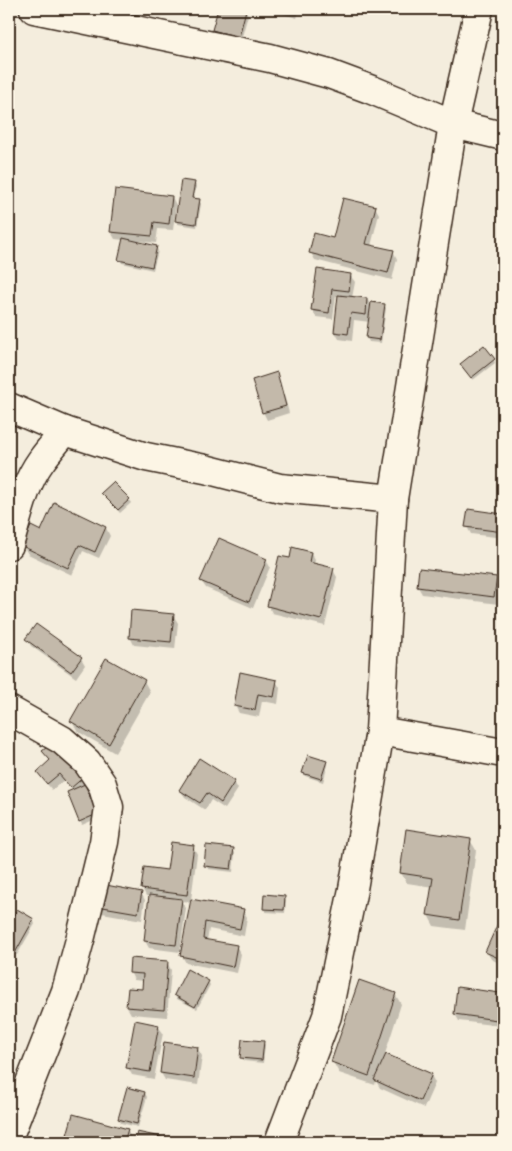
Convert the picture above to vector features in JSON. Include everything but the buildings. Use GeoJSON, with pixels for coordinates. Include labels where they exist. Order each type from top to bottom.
{"type":"FeatureCollection","features":[{"type":"Feature","properties":{"kind":"street"},"geometry":{"type":"LineString","coordinates":[[34,9],[270,58],[329,74],[454,124],[503,136]]}},
{"type":"Feature","properties":{"kind":"street"},"geometry":{"type":"LineString","coordinates":[[279,1142],[327,1016],[353,889],[380,731],[393,499],[454,124],[479,9]]}},
{"type":"Feature","properties":{"kind":"street"},"geometry":{"type":"LineString","coordinates":[[9,407],[66,431],[146,457],[205,469],[280,488],[393,499]]}},
{"type":"Feature","properties":{"kind":"street"},"geometry":{"type":"LineString","coordinates":[[9,545],[31,477],[41,461],[66,431]]}},
{"type":"Feature","properties":{"kind":"street"},"geometry":{"type":"LineString","coordinates":[[9,710],[62,740],[87,762],[102,784],[109,807],[104,842],[66,991],[9,1136]]}},
{"type":"Feature","properties":{"kind":"street"},"geometry":{"type":"LineString","coordinates":[[380,731],[503,753]]}}]}
